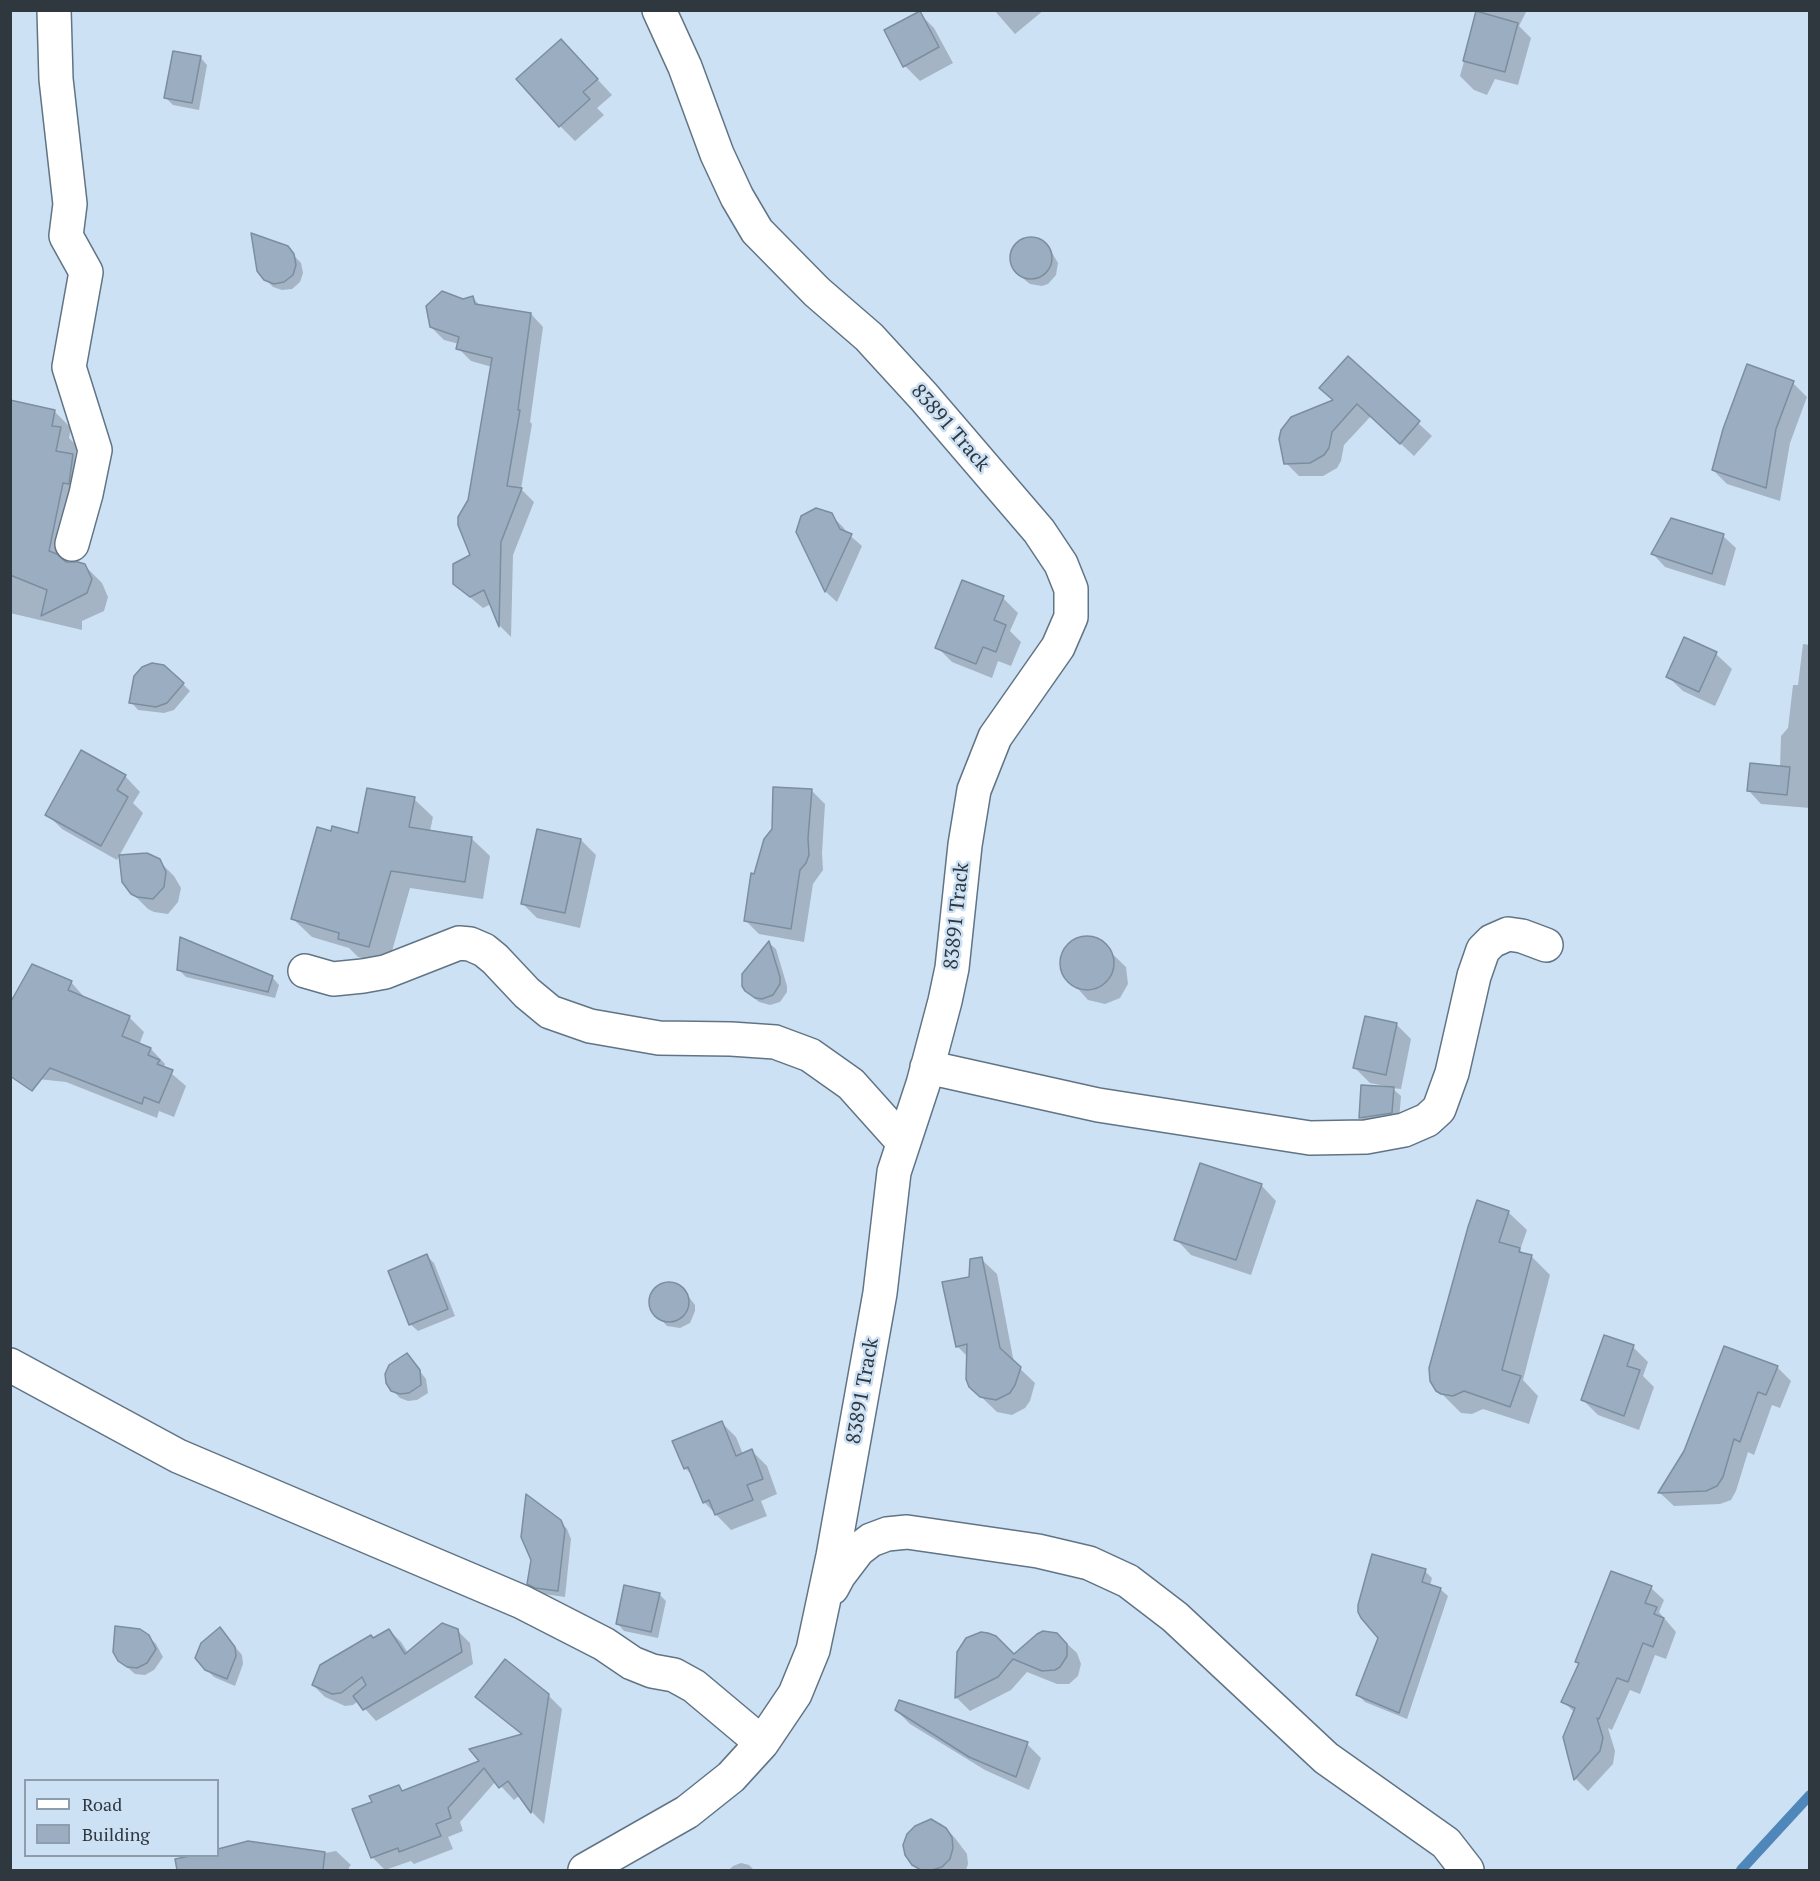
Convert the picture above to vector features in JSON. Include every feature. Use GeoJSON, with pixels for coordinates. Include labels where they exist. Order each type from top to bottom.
{"type":"FeatureCollection","features":[{"type":"Feature","properties":{"kind":"street"},"geometry":{"type":"LineString","coordinates":[[54,10],[56,79],[70,204],[66,236],[86,272],[69,367],[95,450],[72,544]]}},
{"type":"Feature","properties":{"kind":"street","name":"83891 Track"},"geometry":{"type":"LineString","coordinates":[[585,1870],[687,1812],[731,1777],[762,1743],[795,1694],[813,1650],[833,1556],[880,1293],[894,1172],[927,1067],[952,968],[964,845],[974,790],[995,737],[1058,647],[1071,616],[1071,589],[1061,564],[1040,531],[869,337],[817,292],[757,231],[737,197],[717,154],[685,67],[659,10]]}},
{"type":"Feature","properties":{"kind":"street"},"geometry":{"type":"LineString","coordinates":[[927,1067],[1098,1105],[1310,1138],[1366,1137],[1404,1130],[1427,1120],[1439,1109],[1452,1073],[1474,976],[1483,950],[1492,941],[1508,934],[1522,936],[1546,945]]}},
{"type":"Feature","properties":{"kind":"street"},"geometry":{"type":"LineString","coordinates":[[306,971],[333,979],[363,976],[386,972],[459,943],[470,944],[484,950],[527,993],[550,1012],[590,1026],[659,1038],[775,1042],[810,1054],[851,1084],[903,1142]]}},
{"type":"Feature","properties":{"kind":"street"},"geometry":{"type":"LineString","coordinates":[[10,1365],[178,1456],[522,1602],[604,1644],[632,1663],[674,1676],[694,1686],[762,1743]]}},
{"type":"Feature","properties":{"kind":"street"},"geometry":{"type":"LineString","coordinates":[[822,1606],[839,1575],[858,1550],[871,1540],[887,1534],[907,1532],[959,1539],[1038,1551],[1089,1563],[1128,1581],[1175,1617],[1326,1758],[1446,1843],[1467,1870]]}},
{"type":"Feature","properties":{"kind":"building"},"geometry":{"type":"Polygon","coordinates":[[[920,11],[939,47],[903,67],[884,30],[920,11]]]}},
{"type":"Feature","properties":{"kind":"building"},"geometry":{"type":"Polygon","coordinates":[[[1476,11],[1518,23],[1505,72],[1463,61],[1476,11]]]}},
{"type":"Feature","properties":{"kind":"building"},"geometry":{"type":"Polygon","coordinates":[[[561,39],[598,79],[583,92],[590,99],[559,127],[516,79],[561,39]]]}},
{"type":"Feature","properties":{"kind":"building"},"geometry":{"type":"Polygon","coordinates":[[[173,51],[201,56],[192,103],[164,98],[173,51]]]}},
{"type":"Feature","properties":{"kind":"building"},"geometry":{"type":"Polygon","coordinates":[[[251,233],[288,246],[294,254],[296,265],[293,275],[284,282],[274,284],[264,280],[257,271],[251,233]]]}},
{"type":"Feature","properties":{"kind":"building"},"geometry":{"type":"Polygon","coordinates":[[[1031,237],[1046,243],[1052,258],[1046,273],[1031,279],[1016,273],[1010,258],[1016,243],[1031,237]]]}},
{"type":"Feature","properties":{"kind":"building"},"geometry":{"type":"Polygon","coordinates":[[[442,291],[463,299],[473,296],[475,304],[531,313],[518,410],[520,410],[507,486],[522,488],[501,542],[499,627],[484,590],[470,597],[453,584],[453,564],[470,555],[458,525],[458,517],[468,500],[492,358],[456,349],[459,337],[430,327],[426,306],[442,291]]]}},
{"type":"Feature","properties":{"kind":"building"},"geometry":{"type":"Polygon","coordinates":[[[1348,356],[1420,421],[1400,444],[1357,404],[1332,432],[1329,448],[1324,455],[1310,463],[1284,464],[1279,439],[1281,430],[1291,417],[1333,400],[1319,388],[1348,356]]]}},
{"type":"Feature","properties":{"kind":"building"},"geometry":{"type":"Polygon","coordinates":[[[1747,364],[1794,381],[1776,429],[1766,488],[1712,470],[1723,429],[1747,364]]]}},
{"type":"Feature","properties":{"kind":"building"},"geometry":{"type":"Polygon","coordinates":[[[10,400],[55,410],[52,426],[61,427],[56,451],[73,454],[69,484],[63,483],[49,551],[57,554],[66,562],[85,564],[92,579],[87,593],[41,616],[47,590],[10,575],[10,400]]]}},
{"type":"Feature","properties":{"kind":"building"},"geometry":{"type":"Polygon","coordinates":[[[816,508],[832,513],[840,529],[852,534],[825,592],[796,532],[801,516],[816,508]]]}},
{"type":"Feature","properties":{"kind":"building"},"geometry":{"type":"Polygon","coordinates":[[[1671,518],[1724,534],[1712,574],[1651,554],[1671,518]]]}},
{"type":"Feature","properties":{"kind":"building"},"geometry":{"type":"Polygon","coordinates":[[[962,580],[1004,596],[994,620],[1006,625],[996,652],[983,647],[976,664],[935,648],[962,580]]]}},
{"type":"Feature","properties":{"kind":"building"},"geometry":{"type":"Polygon","coordinates":[[[1684,637],[1717,652],[1699,692],[1666,677],[1684,637]]]}},
{"type":"Feature","properties":{"kind":"building"},"geometry":{"type":"Polygon","coordinates":[[[152,663],[164,665],[184,683],[167,703],[156,707],[129,703],[134,676],[142,667],[152,663]]]}},
{"type":"Feature","properties":{"kind":"building"},"geometry":{"type":"Polygon","coordinates":[[[81,750],[126,775],[117,790],[128,797],[101,846],[45,815],[81,750]]]}},
{"type":"Feature","properties":{"kind":"building"},"geometry":{"type":"Polygon","coordinates":[[[1750,763],[1790,767],[1787,795],[1747,791],[1750,763]]]}},
{"type":"Feature","properties":{"kind":"building"},"geometry":{"type":"Polygon","coordinates":[[[773,787],[812,789],[809,855],[800,870],[791,929],[744,921],[751,873],[754,874],[764,839],[772,829],[773,787]]]}},
{"type":"Feature","properties":{"kind":"building"},"geometry":{"type":"Polygon","coordinates":[[[367,788],[415,797],[409,827],[472,837],[465,882],[391,871],[369,947],[338,939],[339,933],[291,919],[317,827],[331,831],[332,826],[358,833],[367,788]]]}},
{"type":"Feature","properties":{"kind":"building"},"geometry":{"type":"Polygon","coordinates":[[[537,829],[581,839],[565,913],[521,904],[537,829]]]}},
{"type":"Feature","properties":{"kind":"building"},"geometry":{"type":"Polygon","coordinates":[[[147,853],[160,859],[166,872],[164,887],[153,899],[131,894],[122,882],[119,855],[147,853]]]}},
{"type":"Feature","properties":{"kind":"building"},"geometry":{"type":"Polygon","coordinates":[[[1087,936],[1097,938],[1106,944],[1112,953],[1114,963],[1112,973],[1106,982],[1097,988],[1087,990],[1077,988],[1068,982],[1062,973],[1060,963],[1062,953],[1068,944],[1077,938],[1087,936]]]}},
{"type":"Feature","properties":{"kind":"building"},"geometry":{"type":"Polygon","coordinates":[[[180,937],[273,976],[268,992],[177,970],[180,937]]]}},
{"type":"Feature","properties":{"kind":"building"},"geometry":{"type":"Polygon","coordinates":[[[769,941],[780,984],[773,995],[762,999],[755,998],[742,986],[742,974],[769,941]]]}},
{"type":"Feature","properties":{"kind":"building"},"geometry":{"type":"Polygon","coordinates":[[[32,964],[72,981],[68,990],[130,1016],[122,1036],[151,1048],[148,1055],[160,1060],[157,1064],[173,1070],[159,1103],[144,1097],[142,1104],[50,1068],[32,1091],[10,1076],[10,1003],[32,964]]]}},
{"type":"Feature","properties":{"kind":"building"},"geometry":{"type":"Polygon","coordinates":[[[1365,1016],[1397,1023],[1386,1075],[1353,1068],[1365,1016]]]}},
{"type":"Feature","properties":{"kind":"building"},"geometry":{"type":"Polygon","coordinates":[[[1361,1085],[1394,1087],[1392,1113],[1359,1118],[1361,1085]]]}},
{"type":"Feature","properties":{"kind":"building"},"geometry":{"type":"Polygon","coordinates":[[[1200,1163],[1262,1184],[1236,1260],[1174,1240],[1200,1163]]]}},
{"type":"Feature","properties":{"kind":"building"},"geometry":{"type":"Polygon","coordinates":[[[1477,1200],[1509,1211],[1499,1242],[1520,1248],[1519,1252],[1532,1255],[1502,1370],[1521,1376],[1510,1407],[1464,1391],[1453,1396],[1441,1394],[1436,1391],[1430,1381],[1429,1368],[1477,1200]]]}},
{"type":"Feature","properties":{"kind":"building"},"geometry":{"type":"Polygon","coordinates":[[[427,1254],[448,1309],[409,1325],[388,1271],[427,1254]]]}},
{"type":"Feature","properties":{"kind":"building"},"geometry":{"type":"Polygon","coordinates":[[[982,1257],[1000,1348],[1021,1367],[1010,1393],[996,1400],[980,1397],[969,1387],[966,1379],[967,1344],[956,1347],[942,1282],[969,1277],[970,1259],[982,1257]]]}},
{"type":"Feature","properties":{"kind":"building"},"geometry":{"type":"Polygon","coordinates":[[[669,1282],[683,1288],[689,1302],[683,1316],[669,1322],[655,1316],[649,1302],[655,1288],[669,1282]]]}},
{"type":"Feature","properties":{"kind":"building"},"geometry":{"type":"Polygon","coordinates":[[[1604,1335],[1634,1345],[1627,1366],[1640,1370],[1624,1416],[1581,1400],[1604,1335]]]}},
{"type":"Feature","properties":{"kind":"building"},"geometry":{"type":"Polygon","coordinates":[[[1724,1346],[1778,1366],[1766,1395],[1758,1392],[1740,1442],[1734,1439],[1723,1477],[1717,1486],[1706,1491],[1658,1493],[1684,1451],[1724,1346]]]}},
{"type":"Feature","properties":{"kind":"building"},"geometry":{"type":"Polygon","coordinates":[[[407,1353],[420,1370],[421,1385],[409,1393],[400,1394],[391,1391],[386,1383],[385,1374],[389,1365],[407,1353]]]}},
{"type":"Feature","properties":{"kind":"building"},"geometry":{"type":"Polygon","coordinates":[[[722,1421],[736,1456],[752,1449],[763,1479],[747,1485],[753,1500],[715,1515],[709,1500],[703,1503],[688,1467],[684,1469],[672,1441],[722,1421]]]}},
{"type":"Feature","properties":{"kind":"building"},"geometry":{"type":"Polygon","coordinates":[[[526,1494],[561,1520],[565,1530],[558,1591],[535,1588],[527,1584],[531,1560],[521,1537],[526,1494]]]}},
{"type":"Feature","properties":{"kind":"building"},"geometry":{"type":"Polygon","coordinates":[[[1372,1554],[1426,1569],[1422,1582],[1441,1588],[1399,1713],[1356,1695],[1378,1638],[1358,1612],[1372,1554]]]}},
{"type":"Feature","properties":{"kind":"building"},"geometry":{"type":"Polygon","coordinates":[[[1611,1571],[1652,1586],[1645,1603],[1657,1607],[1654,1614],[1664,1618],[1653,1647],[1643,1643],[1628,1682],[1617,1678],[1599,1719],[1597,1718],[1603,1738],[1600,1751],[1574,1780],[1563,1737],[1575,1708],[1561,1702],[1579,1663],[1575,1662],[1611,1571]]]}},
{"type":"Feature","properties":{"kind":"building"},"geometry":{"type":"Polygon","coordinates":[[[624,1585],[660,1593],[651,1632],[616,1624],[624,1585]]]}},
{"type":"Feature","properties":{"kind":"building"},"geometry":{"type":"Polygon","coordinates":[[[442,1623],[458,1629],[462,1652],[363,1710],[353,1696],[366,1685],[362,1677],[341,1693],[332,1694],[312,1685],[320,1665],[371,1635],[373,1638],[389,1629],[405,1654],[442,1623]]]}},
{"type":"Feature","properties":{"kind":"building"},"geometry":{"type":"Polygon","coordinates":[[[115,1626],[140,1629],[149,1635],[156,1649],[147,1663],[137,1668],[127,1667],[118,1661],[113,1652],[115,1626]]]}},
{"type":"Feature","properties":{"kind":"building"},"geometry":{"type":"Polygon","coordinates":[[[220,1627],[235,1647],[236,1656],[227,1679],[205,1670],[195,1658],[201,1643],[220,1627]]]}},
{"type":"Feature","properties":{"kind":"building"},"geometry":{"type":"Polygon","coordinates":[[[1043,1631],[1057,1633],[1067,1644],[1067,1656],[1060,1667],[1055,1670],[1042,1671],[1013,1659],[998,1677],[955,1698],[957,1652],[966,1638],[981,1632],[988,1633],[996,1636],[1014,1654],[1043,1631]]]}},
{"type":"Feature","properties":{"kind":"building"},"geometry":{"type":"Polygon","coordinates":[[[505,1659],[549,1694],[531,1813],[508,1781],[499,1788],[484,1768],[448,1808],[451,1818],[436,1824],[441,1836],[399,1852],[398,1848],[371,1858],[352,1809],[372,1802],[369,1796],[399,1785],[402,1791],[479,1761],[469,1749],[522,1734],[475,1697],[505,1659]]]}},
{"type":"Feature","properties":{"kind":"building"},"geometry":{"type":"Polygon","coordinates":[[[899,1700],[1028,1742],[1016,1777],[969,1757],[895,1710],[899,1700]]]}},
{"type":"Feature","properties":{"kind":"building"},"geometry":{"type":"Polygon","coordinates":[[[931,1819],[946,1828],[952,1837],[953,1848],[950,1859],[942,1867],[921,1870],[912,1865],[905,1855],[903,1845],[907,1834],[915,1826],[931,1819]]]}},
{"type":"Feature","properties":{"kind":"building"},"geometry":{"type":"Polygon","coordinates":[[[248,1841],[325,1852],[323,1870],[177,1870],[175,1859],[219,1857],[219,1849],[248,1841]]]}},
{"type":"Feature","properties":{"kind":"waterway"},"geometry":{"type":"LineString","coordinates":[[1741,1870],[1810,1795]]}}]}
